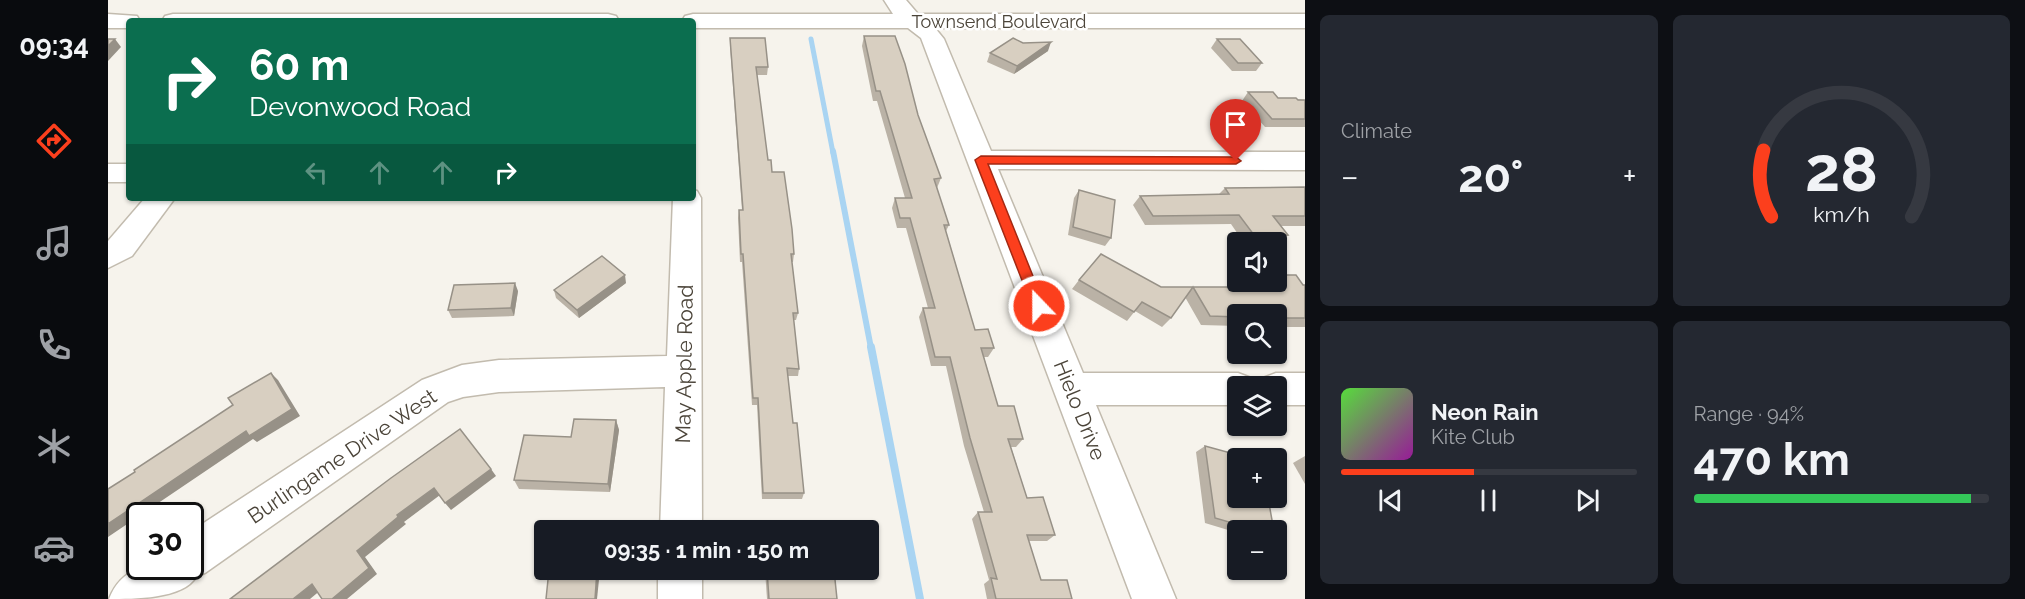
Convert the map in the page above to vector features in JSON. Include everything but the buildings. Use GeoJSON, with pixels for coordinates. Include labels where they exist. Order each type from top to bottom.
{"type":"FeatureCollection","features":[{"type":"Feature","properties":{"kind":"street"},"geometry":{"type":"LineString","coordinates":[[269,18],[284,0]]}},
{"type":"Feature","properties":{"kind":"street"},"geometry":{"type":"LineString","coordinates":[[479,18],[487,0]]}},
{"type":"Feature","properties":{"kind":"street"},"geometry":{"type":"LineString","coordinates":[[692,0],[692,18]]}},
{"type":"Feature","properties":{"kind":"street","name":"Townsend Boulevard"},"geometry":{"type":"LineString","coordinates":[[696,21],[905,11],[1305,21]]}},
{"type":"Feature","properties":{"kind":"street","name":"Hielo Drive"},"geometry":{"type":"LineString","coordinates":[[905,11],[933,39],[1154,599]]}},
{"type":"Feature","properties":{"kind":"street"},"geometry":{"type":"LineString","coordinates":[[108,21],[126,21]]}},
{"type":"Feature","properties":{"kind":"street"},"geometry":{"type":"LineString","coordinates":[[981,160],[1305,161]]}},
{"type":"Feature","properties":{"kind":"street"},"geometry":{"type":"LineString","coordinates":[[108,173],[126,173]]}},
{"type":"Feature","properties":{"kind":"street"},"geometry":{"type":"LineString","coordinates":[[108,256],[121,248],[158,201]]}},
{"type":"Feature","properties":{"kind":"street","name":"May Apple Road"},"geometry":{"type":"LineString","coordinates":[[681,520],[687,201]]}},
{"type":"Feature","properties":{"kind":"street","name":"Burlingame Drive West"},"geometry":{"type":"LineString","coordinates":[[204,548],[435,391],[462,381],[499,376],[683,371]]}},
{"type":"Feature","properties":{"kind":"street"},"geometry":{"type":"LineString","coordinates":[[1071,389],[1227,389]]}},
{"type":"Feature","properties":{"kind":"street"},"geometry":{"type":"LineString","coordinates":[[1287,389],[1305,389]]}},
{"type":"Feature","properties":{"kind":"street"},"geometry":{"type":"LineString","coordinates":[[131,599],[159,580]]}},
{"type":"Feature","properties":{"kind":"street"},"geometry":{"type":"LineString","coordinates":[[680,580],[680,599]]}},
{"type":"Feature","properties":{"kind":"waterway"},"geometry":{"type":"LineString","coordinates":[[811,39],[833,153]]}},
{"type":"Feature","properties":{"kind":"waterway"},"geometry":{"type":"LineString","coordinates":[[833,151],[871,348]]}},
{"type":"Feature","properties":{"kind":"waterway"},"geometry":{"type":"LineString","coordinates":[[871,347],[920,599]]}},
{"type":"Feature","properties":{"kind":"route"},"geometry":{"type":"LineString","coordinates":[[1039,306],[981,160],[1236,161]]}}]}
